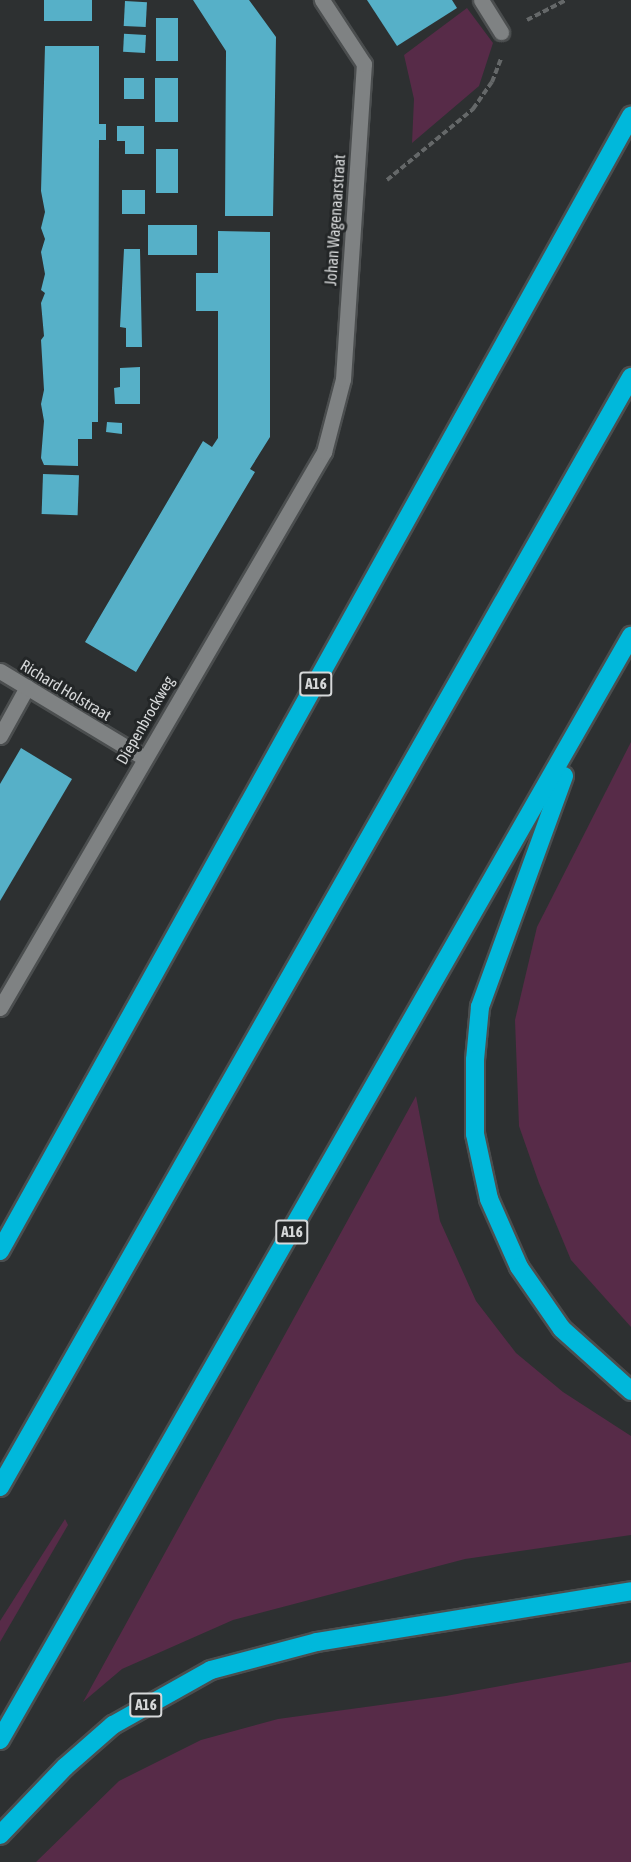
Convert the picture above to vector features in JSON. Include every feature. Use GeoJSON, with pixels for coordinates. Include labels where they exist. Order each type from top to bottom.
{"type":"FeatureCollection","features":[{"type":"Feature","properties":{"kind":"highway","name":"A16"},"geometry":{"type":"LineString","coordinates":[[0,1251],[631,116]]}},
{"type":"Feature","properties":{"kind":"highway"},"geometry":{"type":"LineString","coordinates":[[0,1487],[631,377]]}},
{"type":"Feature","properties":{"kind":"highway","name":"A16"},"geometry":{"type":"LineString","coordinates":[[0,1740],[584,724],[631,636]]}},
{"type":"Feature","properties":{"kind":"highway","name":"A16"},"geometry":{"type":"LineString","coordinates":[[584,724],[480,1007],[475,1060],[475,1134],[489,1199],[519,1267],[562,1329],[631,1391]]}},
{"type":"Feature","properties":{"kind":"highway","name":"A16"},"geometry":{"type":"LineString","coordinates":[[0,1835],[65,1767],[113,1725],[211,1670],[317,1642],[631,1592]]}},
{"type":"Feature","properties":{"kind":"street","name":"Johan Wagenaarstraat"},"geometry":{"type":"LineString","coordinates":[[322,0],[364,64],[342,379],[324,452]]}},
{"type":"Feature","properties":{"kind":"street"},"geometry":{"type":"LineString","coordinates":[[481,0],[501,32]]}},
{"type":"Feature","properties":{"kind":"street","name":"Diepenbrockweg"},"geometry":{"type":"LineString","coordinates":[[0,1008],[324,452]]}},
{"type":"Feature","properties":{"kind":"street","name":"Richard Holstraat"},"geometry":{"type":"LineString","coordinates":[[0,671],[144,758]]}},
{"type":"Feature","properties":{"kind":"street"},"geometry":{"type":"LineString","coordinates":[[0,735],[27,687]]}},
{"type":"Feature","properties":{"kind":"path"},"geometry":{"type":"LineString","coordinates":[[354,207],[473,109],[500,66],[504,45],[501,32],[566,0]]}},
{"type":"Feature","properties":{"kind":"shaded area"},"geometry":{"type":"Polygon","coordinates":[[[467,8],[493,43],[479,86],[412,143],[414,99],[404,55],[467,8]]]}},
{"type":"Feature","properties":{"kind":"shaded area"},"geometry":{"type":"Polygon","coordinates":[[[631,742],[631,1327],[571,1260],[539,1183],[519,1126],[515,1020],[537,927],[631,742]]]}},
{"type":"Feature","properties":{"kind":"shaded area"},"geometry":{"type":"Polygon","coordinates":[[[416,1096],[440,1221],[476,1301],[516,1353],[563,1392],[631,1436],[631,1535],[465,1559],[233,1620],[122,1669],[83,1702],[416,1096]]]}},
{"type":"Feature","properties":{"kind":"shaded area"},"geometry":{"type":"Polygon","coordinates":[[[65,1519],[68,1525],[0,1642],[0,1621],[65,1519]]]}},
{"type":"Feature","properties":{"kind":"shaded area"},"geometry":{"type":"Polygon","coordinates":[[[631,1662],[631,1862],[36,1862],[119,1781],[201,1740],[278,1719],[446,1696],[631,1662]]]}},
{"type":"Feature","properties":{"kind":"building"},"geometry":{"type":"Polygon","coordinates":[[[44,0],[92,0],[92,21],[44,21],[44,0]]]}},
{"type":"Feature","properties":{"kind":"building"},"geometry":{"type":"Polygon","coordinates":[[[193,0],[249,0],[276,37],[273,216],[225,216],[226,51],[193,0]]]}},
{"type":"Feature","properties":{"kind":"building"},"geometry":{"type":"Polygon","coordinates":[[[367,0],[452,0],[457,8],[397,46],[367,0]]]}},
{"type":"Feature","properties":{"kind":"building"},"geometry":{"type":"Polygon","coordinates":[[[125,1],[147,2],[146,27],[124,26],[125,1]]]}},
{"type":"Feature","properties":{"kind":"building"},"geometry":{"type":"Polygon","coordinates":[[[156,18],[178,18],[178,61],[156,61],[156,18]]]}},
{"type":"Feature","properties":{"kind":"building"},"geometry":{"type":"Polygon","coordinates":[[[124,34],[146,35],[145,53],[123,52],[124,34]]]}},
{"type":"Feature","properties":{"kind":"building"},"geometry":{"type":"Polygon","coordinates":[[[45,46],[99,46],[99,124],[106,124],[106,140],[99,140],[98,422],[92,422],[92,439],[78,439],[78,466],[44,465],[41,458],[44,421],[41,404],[44,390],[41,340],[44,336],[41,303],[45,293],[41,290],[45,274],[41,252],[45,239],[41,228],[45,212],[41,191],[45,46]]]}},
{"type":"Feature","properties":{"kind":"building"},"geometry":{"type":"Polygon","coordinates":[[[124,78],[144,78],[144,99],[124,99],[124,78]]]}},
{"type":"Feature","properties":{"kind":"building"},"geometry":{"type":"Polygon","coordinates":[[[155,78],[178,78],[178,122],[155,122],[155,78]]]}},
{"type":"Feature","properties":{"kind":"building"},"geometry":{"type":"Polygon","coordinates":[[[117,126],[144,126],[144,154],[125,154],[125,141],[117,141],[117,126]]]}},
{"type":"Feature","properties":{"kind":"building"},"geometry":{"type":"Polygon","coordinates":[[[156,149],[178,149],[178,193],[156,193],[156,149]]]}},
{"type":"Feature","properties":{"kind":"building"},"geometry":{"type":"Polygon","coordinates":[[[122,190],[145,190],[145,214],[122,214],[122,190]]]}},
{"type":"Feature","properties":{"kind":"building"},"geometry":{"type":"Polygon","coordinates":[[[148,225],[197,225],[197,255],[148,255],[148,225]]]}},
{"type":"Feature","properties":{"kind":"building"},"geometry":{"type":"Polygon","coordinates":[[[218,231],[270,232],[270,437],[250,469],[255,472],[136,672],[85,642],[203,441],[212,447],[218,438],[218,311],[196,311],[196,273],[218,273],[218,231]]]}},
{"type":"Feature","properties":{"kind":"building"},"geometry":{"type":"Polygon","coordinates":[[[124,249],[140,249],[142,347],[126,347],[126,328],[120,327],[124,249]]]}},
{"type":"Feature","properties":{"kind":"building"},"geometry":{"type":"Polygon","coordinates":[[[140,367],[140,404],[115,404],[114,388],[120,387],[120,368],[140,367]]]}},
{"type":"Feature","properties":{"kind":"building"},"geometry":{"type":"Polygon","coordinates":[[[107,422],[122,423],[122,434],[106,432],[107,422]]]}},
{"type":"Feature","properties":{"kind":"building"},"geometry":{"type":"Polygon","coordinates":[[[43,474],[79,475],[78,515],[42,514],[43,474]]]}},
{"type":"Feature","properties":{"kind":"building"},"geometry":{"type":"Polygon","coordinates":[[[21,748],[72,779],[0,901],[0,784],[21,748]]]}}]}
